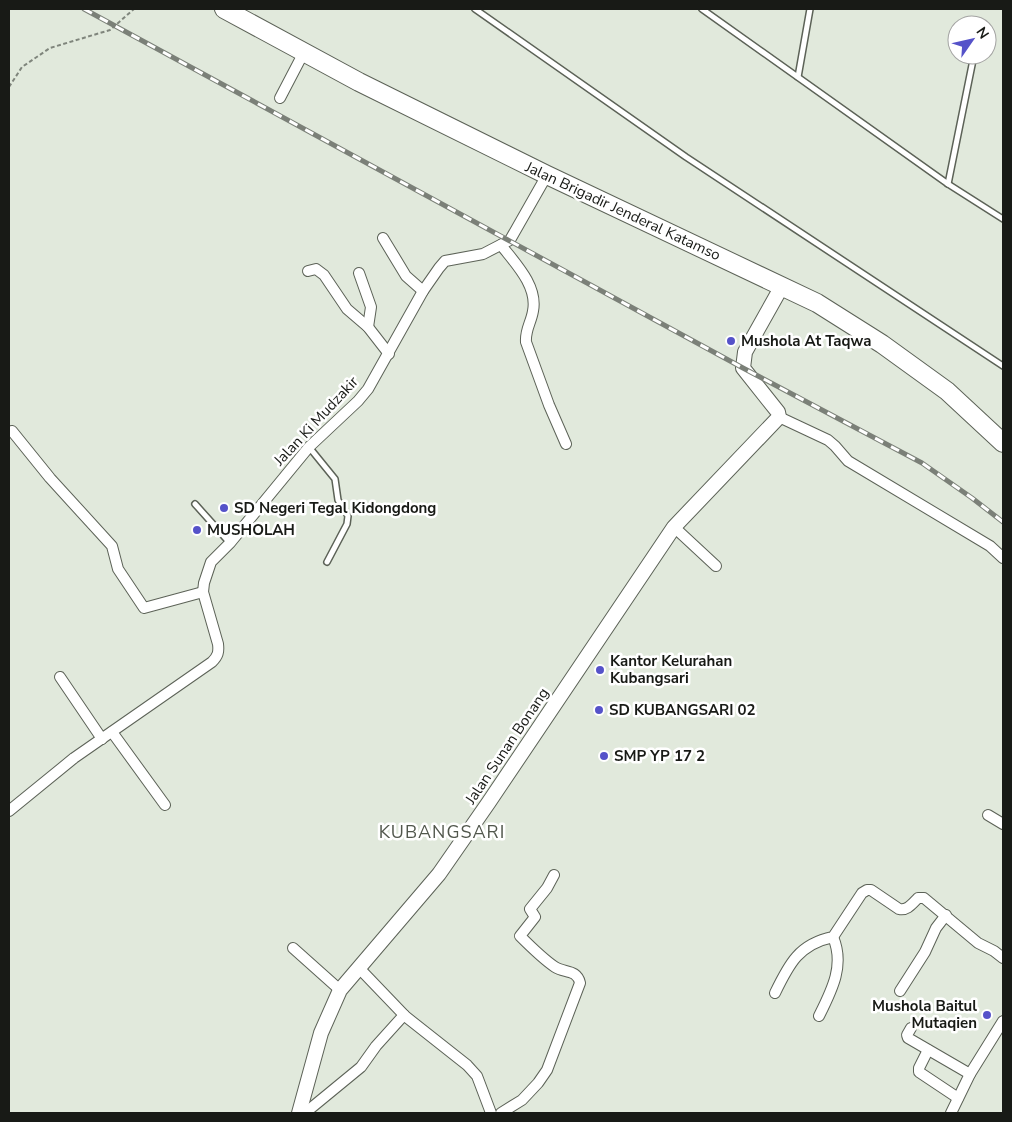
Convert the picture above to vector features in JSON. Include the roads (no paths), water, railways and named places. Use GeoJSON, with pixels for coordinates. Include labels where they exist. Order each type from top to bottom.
{"type":"FeatureCollection","features":[{"type":"Feature","properties":{"kind":"highway","name":"Jalan Brigadir Jenderal Katamso"},"geometry":{"type":"LineString","coordinates":[[224,9],[359,82],[546,175],[816,303],[882,344],[947,391],[1003,444]]}},
{"type":"Feature","properties":{"kind":"street"},"geometry":{"type":"LineString","coordinates":[[280,98],[304,52]]}},
{"type":"Feature","properties":{"kind":"street","name":"Jalan Ki Mudzakir"},"geometry":{"type":"LineString","coordinates":[[9,811],[74,758],[212,662],[219,651],[203,592],[204,582],[211,562],[310,447],[368,389],[423,290],[445,261],[484,254],[510,240],[546,175]]}},
{"type":"Feature","properties":{"kind":"street"},"geometry":{"type":"LineString","coordinates":[[383,238],[406,276],[423,290]]}},
{"type":"Feature","properties":{"kind":"street"},"geometry":{"type":"LineString","coordinates":[[501,245],[521,270],[528,283],[534,309],[526,334],[526,342],[549,405],[566,444]]}},
{"type":"Feature","properties":{"kind":"street"},"geometry":{"type":"LineString","coordinates":[[308,271],[316,269],[324,275],[347,310],[368,326],[389,354]]}},
{"type":"Feature","properties":{"kind":"street"},"geometry":{"type":"LineString","coordinates":[[359,273],[371,307],[368,326]]}},
{"type":"Feature","properties":{"kind":"street"},"geometry":{"type":"LineString","coordinates":[[782,286],[745,352],[743,368],[778,412],[779,417],[828,440],[848,461],[990,546],[1003,558]]}},
{"type":"Feature","properties":{"kind":"street","name":"Jalan Sunan Bonang"},"geometry":{"type":"LineString","coordinates":[[299,1113],[321,1033],[340,990],[438,874],[490,802],[674,527],[779,417]]}},
{"type":"Feature","properties":{"kind":"street"},"geometry":{"type":"LineString","coordinates":[[12,431],[50,478],[112,546],[118,569],[144,608],[203,592]]}},
{"type":"Feature","properties":{"kind":"street"},"geometry":{"type":"LineString","coordinates":[[674,527],[716,566]]}},
{"type":"Feature","properties":{"kind":"street"},"geometry":{"type":"LineString","coordinates":[[60,676],[102,739]]}},
{"type":"Feature","properties":{"kind":"street"},"geometry":{"type":"LineString","coordinates":[[112,732],[165,805]]}},
{"type":"Feature","properties":{"kind":"street"},"geometry":{"type":"LineString","coordinates":[[988,815],[1003,824]]}},
{"type":"Feature","properties":{"kind":"street"},"geometry":{"type":"LineString","coordinates":[[501,1113],[522,1100],[538,1083],[546,1070],[580,983],[577,976],[557,968],[520,936],[535,917],[530,909],[547,888],[554,875]]}},
{"type":"Feature","properties":{"kind":"street"},"geometry":{"type":"LineString","coordinates":[[775,993],[788,966],[814,942],[832,937],[866,890],[871,890],[903,910],[921,897],[931,902],[978,943],[1003,958]]}},
{"type":"Feature","properties":{"kind":"street"},"geometry":{"type":"LineString","coordinates":[[900,991],[925,952],[936,928],[946,915]]}},
{"type":"Feature","properties":{"kind":"street"},"geometry":{"type":"LineString","coordinates":[[819,1016],[830,993],[838,963],[838,950],[832,937]]}},
{"type":"Feature","properties":{"kind":"street"},"geometry":{"type":"LineString","coordinates":[[293,948],[340,990]]}},
{"type":"Feature","properties":{"kind":"street"},"geometry":{"type":"LineString","coordinates":[[358,968],[404,1015],[467,1065],[476,1076],[490,1113]]}},
{"type":"Feature","properties":{"kind":"street"},"geometry":{"type":"LineString","coordinates":[[305,1113],[328,1096],[361,1066],[404,1015]]}},
{"type":"Feature","properties":{"kind":"street"},"geometry":{"type":"LineString","coordinates":[[951,1113],[970,1074],[1003,1020]]}},
{"type":"Feature","properties":{"kind":"street"},"geometry":{"type":"LineString","coordinates":[[911,1028],[907,1035],[908,1038],[970,1074]]}},
{"type":"Feature","properties":{"kind":"street"},"geometry":{"type":"LineString","coordinates":[[928,1050],[919,1068],[919,1072],[958,1098]]}},
{"type":"Feature","properties":{"kind":"lane"},"geometry":{"type":"LineString","coordinates":[[475,9],[686,157],[1003,366]]}},
{"type":"Feature","properties":{"kind":"lane"},"geometry":{"type":"LineString","coordinates":[[702,9],[948,184],[1003,219]]}},
{"type":"Feature","properties":{"kind":"lane"},"geometry":{"type":"LineString","coordinates":[[798,76],[810,9]]}},
{"type":"Feature","properties":{"kind":"lane"},"geometry":{"type":"LineString","coordinates":[[948,184],[972,65]]}},
{"type":"Feature","properties":{"kind":"lane"},"geometry":{"type":"LineString","coordinates":[[310,447],[336,479],[338,500],[348,520],[348,524],[326,562]]}},
{"type":"Feature","properties":{"kind":"lane"},"geometry":{"type":"LineString","coordinates":[[195,504],[230,542]]}},
{"type":"Feature","properties":{"kind":"railway"},"geometry":{"type":"LineString","coordinates":[[84,9],[743,368],[922,463],[1003,522]]}},
{"type":"Feature","properties":{"kind":"place","name":"Mushola At Taqwa"},"geometry":{"type":"Point","coordinates":[731,341]}},
{"type":"Feature","properties":{"kind":"place","name":"SD Negeri Tegal Kidongdong"},"geometry":{"type":"Point","coordinates":[224,508]}},
{"type":"Feature","properties":{"kind":"place","name":"MUSHOLAH"},"geometry":{"type":"Point","coordinates":[197,530]}},
{"type":"Feature","properties":{"kind":"place","name":"Kantor Kelurahan Kubangsari"},"geometry":{"type":"Point","coordinates":[600,670]}},
{"type":"Feature","properties":{"kind":"place","name":"SD KUBANGSARI 02"},"geometry":{"type":"Point","coordinates":[599,710]}},
{"type":"Feature","properties":{"kind":"place","name":"SMP YP 17 2"},"geometry":{"type":"Point","coordinates":[604,756]}},
{"type":"Feature","properties":{"kind":"place","name":"Mushola Baitul Mutaqien"},"geometry":{"type":"Point","coordinates":[987,1015]}},
{"type":"Feature","properties":{"kind":"district","name":"KUBANGSARI"},"geometry":{"type":"Point","coordinates":[442,832]}}]}
